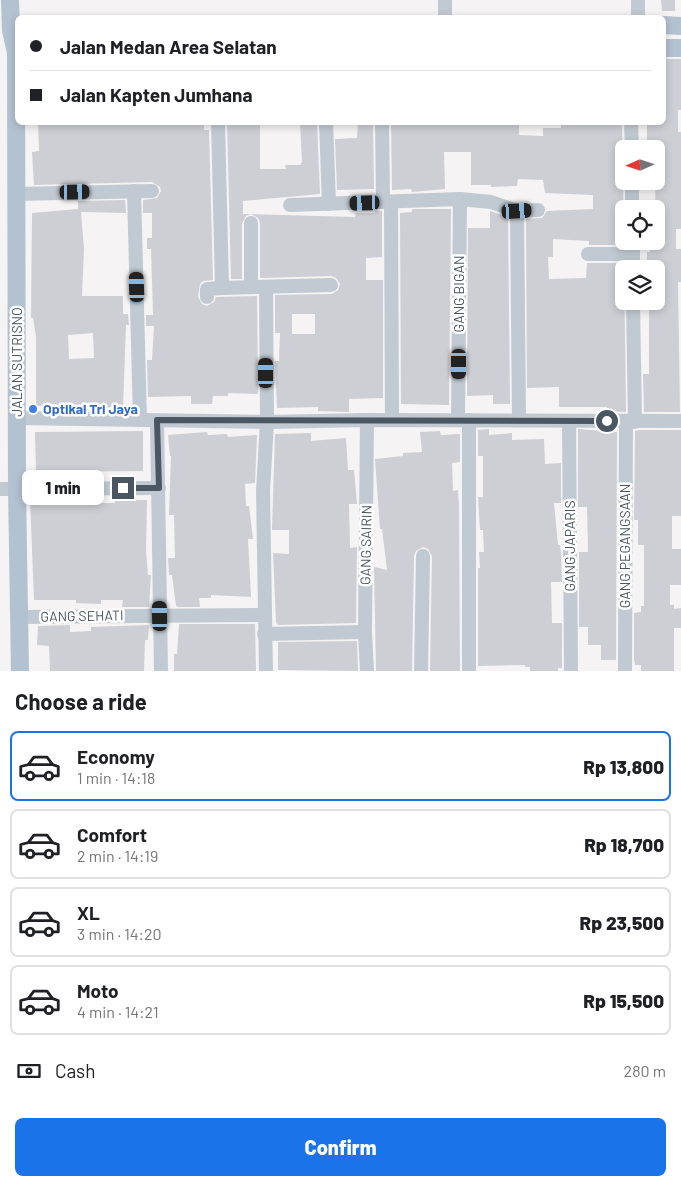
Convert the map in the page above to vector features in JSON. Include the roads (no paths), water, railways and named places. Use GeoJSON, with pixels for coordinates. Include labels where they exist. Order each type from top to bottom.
{"type":"FeatureCollection","features":[{"type":"Feature","properties":{"kind":"main road","name":"JALAN SUTRISNO"},"geometry":{"type":"LineString","coordinates":[[15,38],[12,19],[22,0]]}},
{"type":"Feature","properties":{"kind":"main road"},"geometry":{"type":"LineString","coordinates":[[666,26],[681,26]]}},
{"type":"Feature","properties":{"kind":"main road"},"geometry":{"type":"LineString","coordinates":[[666,48],[681,48]]}},
{"type":"Feature","properties":{"kind":"main road","name":"JALAN SUTRISNO"},"geometry":{"type":"LineString","coordinates":[[16,125],[17,418],[8,489],[19,617],[20,671]]}},
{"type":"Feature","properties":{"kind":"street"},"geometry":{"type":"LineString","coordinates":[[445,0],[445,15]]}},
{"type":"Feature","properties":{"kind":"street"},"geometry":{"type":"LineString","coordinates":[[638,0],[638,15]]}},
{"type":"Feature","properties":{"kind":"street"},"geometry":{"type":"LineString","coordinates":[[218,125],[222,288]]}},
{"type":"Feature","properties":{"kind":"street"},"geometry":{"type":"LineString","coordinates":[[326,125],[329,204]]}},
{"type":"Feature","properties":{"kind":"street"},"geometry":{"type":"LineString","coordinates":[[382,125],[387,202],[392,420]]}},
{"type":"Feature","properties":{"kind":"street"},"geometry":{"type":"LineString","coordinates":[[631,125],[632,140]]}},
{"type":"Feature","properties":{"kind":"street"},"geometry":{"type":"LineString","coordinates":[[134,191],[140,420]]}},
{"type":"Feature","properties":{"kind":"street"},"geometry":{"type":"LineString","coordinates":[[16,194],[152,191]]}},
{"type":"Feature","properties":{"kind":"street"},"geometry":{"type":"LineString","coordinates":[[290,205],[460,199],[491,202],[517,211],[538,210]]}},
{"type":"Feature","properties":{"kind":"street","name":"GANG BIGAN"},"geometry":{"type":"LineString","coordinates":[[460,199],[469,671]]}},
{"type":"Feature","properties":{"kind":"street"},"geometry":{"type":"LineString","coordinates":[[517,211],[520,420]]}},
{"type":"Feature","properties":{"kind":"street"},"geometry":{"type":"LineString","coordinates":[[251,223],[251,287]]}},
{"type":"Feature","properties":{"kind":"street"},"geometry":{"type":"LineString","coordinates":[[588,254],[618,250]]}},
{"type":"Feature","properties":{"kind":"street"},"geometry":{"type":"LineString","coordinates":[[208,296],[208,289],[331,285]]}},
{"type":"Feature","properties":{"kind":"street"},"geometry":{"type":"LineString","coordinates":[[266,287],[267,422],[263,490],[266,671]]}},
{"type":"Feature","properties":{"kind":"street","name":"GANG PEGANGSAAN"},"geometry":{"type":"LineString","coordinates":[[625,671],[634,310]]}},
{"type":"Feature","properties":{"kind":"street"},"geometry":{"type":"LineString","coordinates":[[17,418],[267,422],[367,420],[681,421]]}},
{"type":"Feature","properties":{"kind":"street"},"geometry":{"type":"LineString","coordinates":[[157,420],[161,671]]}},
{"type":"Feature","properties":{"kind":"street","name":"GANG SAIRIN"},"geometry":{"type":"LineString","coordinates":[[367,420],[365,632],[367,671]]}},
{"type":"Feature","properties":{"kind":"street","name":"GANG JAPARIS"},"geometry":{"type":"LineString","coordinates":[[569,421],[571,671]]}},
{"type":"Feature","properties":{"kind":"street"},"geometry":{"type":"LineString","coordinates":[[8,489],[159,488]]}},
{"type":"Feature","properties":{"kind":"street"},"geometry":{"type":"LineString","coordinates":[[421,671],[422,556]]}},
{"type":"Feature","properties":{"kind":"street","name":"GANG SEHATI"},"geometry":{"type":"LineString","coordinates":[[19,617],[264,615]]}},
{"type":"Feature","properties":{"kind":"street"},"geometry":{"type":"LineString","coordinates":[[264,634],[365,632]]}},
{"type":"Feature","properties":{"kind":"place","name":"Optikal Tri Jaya"},"geometry":{"type":"Point","coordinates":[33,409]}}]}
